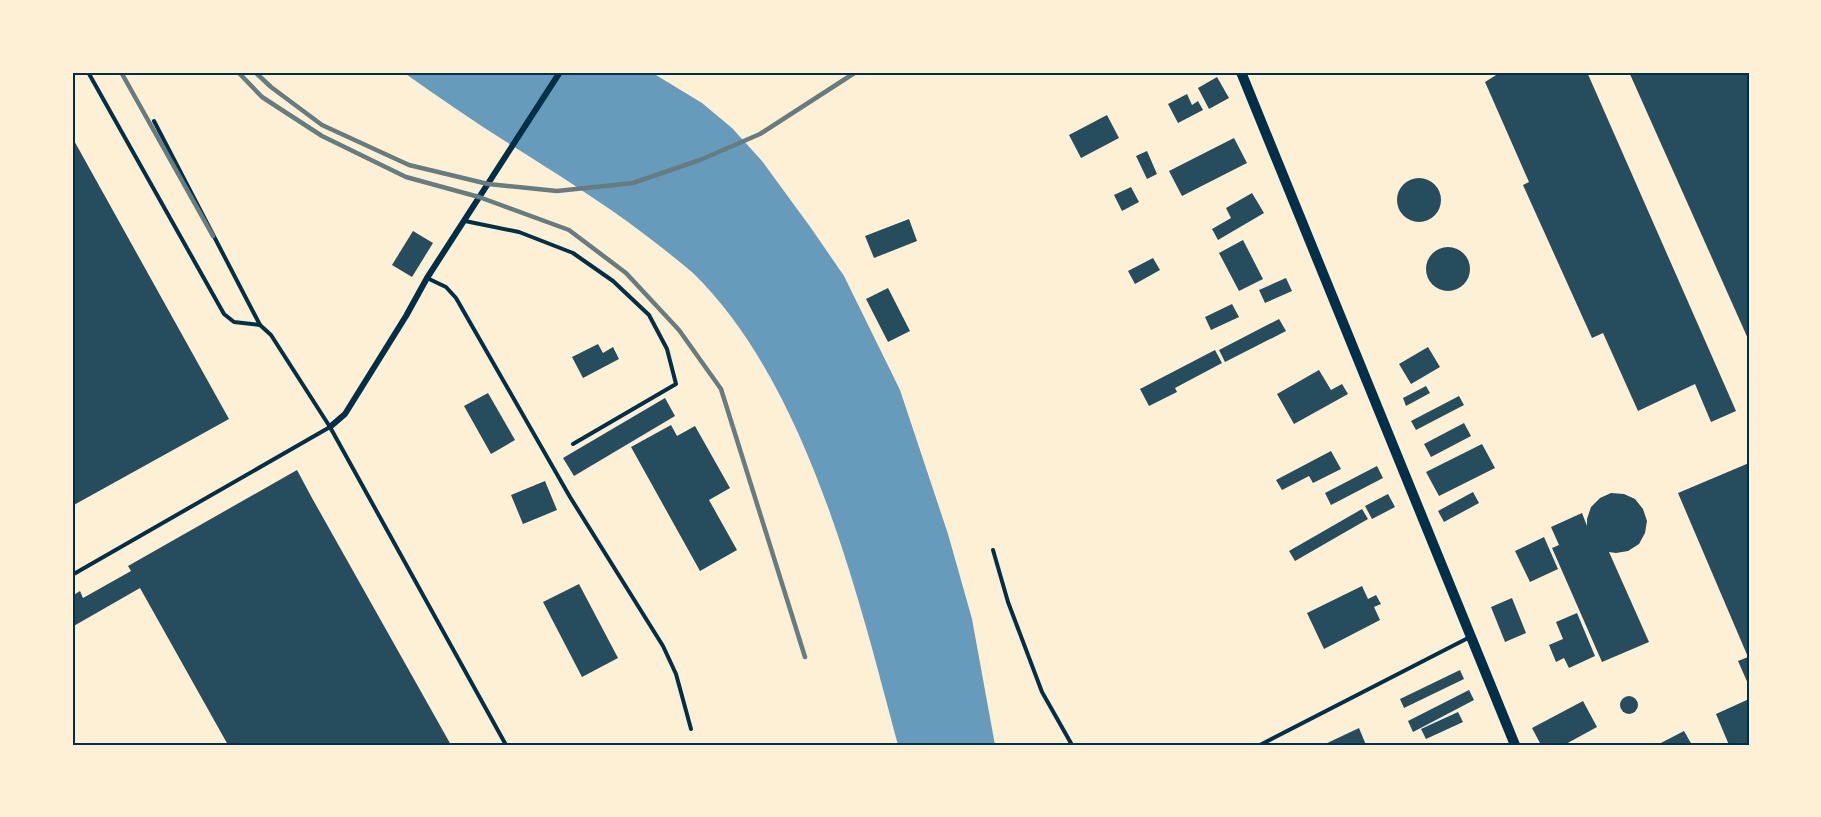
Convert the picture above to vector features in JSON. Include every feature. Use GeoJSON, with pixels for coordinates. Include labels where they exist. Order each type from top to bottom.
{"type":"FeatureCollection","features":[{"type":"Feature","properties":{"kind":"main road"},"geometry":{"type":"LineString","coordinates":[[1241,72],[1515,745]]}},
{"type":"Feature","properties":{"kind":"street"},"geometry":{"type":"LineString","coordinates":[[330,427],[345,414],[427,278],[560,72]]}},
{"type":"Feature","properties":{"kind":"lane"},"geometry":{"type":"LineString","coordinates":[[88,72],[224,314],[234,322],[260,326]]}},
{"type":"Feature","properties":{"kind":"lane"},"geometry":{"type":"LineString","coordinates":[[154,121],[260,326],[271,335],[330,427],[506,745]]}},
{"type":"Feature","properties":{"kind":"lane"},"geometry":{"type":"LineString","coordinates":[[465,221],[519,232],[573,253],[613,281],[649,315],[667,349],[676,384],[573,444]]}},
{"type":"Feature","properties":{"kind":"lane"},"geometry":{"type":"LineString","coordinates":[[427,278],[446,286],[456,298],[570,497],[663,645],[676,674],[691,729]]}},
{"type":"Feature","properties":{"kind":"lane"},"geometry":{"type":"LineString","coordinates":[[72,574],[330,427]]}},
{"type":"Feature","properties":{"kind":"lane"},"geometry":{"type":"LineString","coordinates":[[993,550],[1008,602],[1042,692],[1072,745]]}},
{"type":"Feature","properties":{"kind":"lane"},"geometry":{"type":"LineString","coordinates":[[1260,745],[1471,637]]}},
{"type":"Feature","properties":{"kind":"water"},"geometry":{"type":"Polygon","coordinates":[[[403,72],[651,72],[702,103],[732,128],[762,161],[844,276],[900,390],[948,534],[972,619],[995,745],[898,745],[846,559],[823,494],[797,432],[768,372],[733,319],[693,273],[612,211],[403,72]]]}},
{"type":"Feature","properties":{"kind":"building"},"geometry":{"type":"Polygon","coordinates":[[[1501,72],[1587,72],[1736,411],[1711,422],[1695,384],[1638,411],[1603,333],[1592,338],[1523,185],[1529,182],[1485,82],[1501,72]]]}},
{"type":"Feature","properties":{"kind":"building"},"geometry":{"type":"Polygon","coordinates":[[[1629,72],[1749,72],[1749,341],[1629,72]]]}},
{"type":"Feature","properties":{"kind":"building"},"geometry":{"type":"Polygon","coordinates":[[[1217,77],[1229,98],[1209,109],[1198,88],[1217,77]]]}},
{"type":"Feature","properties":{"kind":"building"},"geometry":{"type":"Polygon","coordinates":[[[1187,94],[1192,105],[1198,101],[1203,110],[1178,123],[1168,104],[1187,94]]]}},
{"type":"Feature","properties":{"kind":"building"},"geometry":{"type":"Polygon","coordinates":[[[1107,115],[1119,138],[1081,158],[1069,135],[1107,115]]]}},
{"type":"Feature","properties":{"kind":"building"},"geometry":{"type":"Polygon","coordinates":[[[72,137],[229,419],[72,506],[72,137]]]}},
{"type":"Feature","properties":{"kind":"building"},"geometry":{"type":"Polygon","coordinates":[[[1234,138],[1247,163],[1182,196],[1169,171],[1234,138]]]}},
{"type":"Feature","properties":{"kind":"building"},"geometry":{"type":"Polygon","coordinates":[[[1147,151],[1157,174],[1147,179],[1136,156],[1147,151]]]}},
{"type":"Feature","properties":{"kind":"building"},"geometry":{"type":"Polygon","coordinates":[[[1419,178],[1435,184],[1441,200],[1435,216],[1419,222],[1403,216],[1397,200],[1403,184],[1419,178]]]}},
{"type":"Feature","properties":{"kind":"building"},"geometry":{"type":"Polygon","coordinates":[[[1131,187],[1139,202],[1122,211],[1114,195],[1131,187]]]}},
{"type":"Feature","properties":{"kind":"building"},"geometry":{"type":"Polygon","coordinates":[[[1252,193],[1264,213],[1218,240],[1212,229],[1231,218],[1226,208],[1252,193]]]}},
{"type":"Feature","properties":{"kind":"building"},"geometry":{"type":"Polygon","coordinates":[[[909,219],[917,241],[874,258],[865,236],[909,219]]]}},
{"type":"Feature","properties":{"kind":"building"},"geometry":{"type":"Polygon","coordinates":[[[413,231],[433,243],[412,277],[392,265],[413,231]]]}},
{"type":"Feature","properties":{"kind":"building"},"geometry":{"type":"Polygon","coordinates":[[[1243,240],[1263,279],[1239,291],[1219,253],[1243,240]]]}},
{"type":"Feature","properties":{"kind":"building"},"geometry":{"type":"Polygon","coordinates":[[[1448,247],[1463,254],[1470,269],[1463,284],[1448,291],[1433,284],[1426,269],[1433,254],[1448,247]]]}},
{"type":"Feature","properties":{"kind":"building"},"geometry":{"type":"Polygon","coordinates":[[[1153,258],[1160,270],[1135,284],[1128,271],[1153,258]]]}},
{"type":"Feature","properties":{"kind":"building"},"geometry":{"type":"Polygon","coordinates":[[[1286,278],[1292,291],[1265,303],[1259,290],[1286,278]]]}},
{"type":"Feature","properties":{"kind":"building"},"geometry":{"type":"Polygon","coordinates":[[[888,288],[910,331],[888,342],[866,299],[888,288]]]}},
{"type":"Feature","properties":{"kind":"building"},"geometry":{"type":"Polygon","coordinates":[[[1232,304],[1239,317],[1211,330],[1205,317],[1232,304]]]}},
{"type":"Feature","properties":{"kind":"building"},"geometry":{"type":"Polygon","coordinates":[[[1279,319],[1286,331],[1225,362],[1219,350],[1279,319]]]}},
{"type":"Feature","properties":{"kind":"building"},"geometry":{"type":"Polygon","coordinates":[[[598,344],[603,353],[613,347],[619,359],[583,378],[572,357],[598,344]]]}},
{"type":"Feature","properties":{"kind":"building"},"geometry":{"type":"Polygon","coordinates":[[[1428,347],[1440,367],[1411,384],[1399,364],[1428,347]]]}},
{"type":"Feature","properties":{"kind":"building"},"geometry":{"type":"Polygon","coordinates":[[[1215,350],[1222,363],[1175,388],[1177,392],[1149,406],[1140,389],[1215,350]]]}},
{"type":"Feature","properties":{"kind":"building"},"geometry":{"type":"Polygon","coordinates":[[[1319,370],[1331,390],[1342,384],[1348,394],[1294,424],[1277,394],[1319,370]]]}},
{"type":"Feature","properties":{"kind":"building"},"geometry":{"type":"Polygon","coordinates":[[[1426,386],[1430,393],[1406,406],[1403,398],[1426,386]]]}},
{"type":"Feature","properties":{"kind":"building"},"geometry":{"type":"Polygon","coordinates":[[[488,393],[515,440],[491,454],[464,406],[488,393]]]}},
{"type":"Feature","properties":{"kind":"building"},"geometry":{"type":"Polygon","coordinates":[[[1459,396],[1464,405],[1416,430],[1411,421],[1459,396]]]}},
{"type":"Feature","properties":{"kind":"building"},"geometry":{"type":"Polygon","coordinates":[[[665,398],[675,416],[574,476],[563,458],[665,398]]]}},
{"type":"Feature","properties":{"kind":"building"},"geometry":{"type":"Polygon","coordinates":[[[1464,423],[1471,436],[1431,457],[1424,444],[1464,423]]]}},
{"type":"Feature","properties":{"kind":"building"},"geometry":{"type":"Polygon","coordinates":[[[671,425],[677,436],[695,426],[730,488],[709,500],[737,550],[700,571],[631,447],[671,425]]]}},
{"type":"Feature","properties":{"kind":"building"},"geometry":{"type":"Polygon","coordinates":[[[1482,444],[1495,468],[1439,496],[1426,472],[1482,444]]]}},
{"type":"Feature","properties":{"kind":"building"},"geometry":{"type":"Polygon","coordinates":[[[1331,451],[1341,469],[1313,483],[1309,476],[1282,490],[1276,480],[1331,451]]]}},
{"type":"Feature","properties":{"kind":"building"},"geometry":{"type":"Polygon","coordinates":[[[1749,463],[1749,686],[1738,661],[1748,657],[1678,493],[1749,463]]]}},
{"type":"Feature","properties":{"kind":"building"},"geometry":{"type":"Polygon","coordinates":[[[1377,466],[1383,478],[1331,505],[1325,493],[1377,466]]]}},
{"type":"Feature","properties":{"kind":"building"},"geometry":{"type":"Polygon","coordinates":[[[297,470],[451,745],[228,745],[140,588],[72,627],[72,596],[80,591],[83,598],[131,571],[128,566],[297,470]]]}},
{"type":"Feature","properties":{"kind":"building"},"geometry":{"type":"Polygon","coordinates":[[[545,481],[557,510],[523,524],[511,495],[545,481]]]}},
{"type":"Feature","properties":{"kind":"building"},"geometry":{"type":"Polygon","coordinates":[[[1473,492],[1479,503],[1444,522],[1438,511],[1473,492]]]}},
{"type":"Feature","properties":{"kind":"building"},"geometry":{"type":"Polygon","coordinates":[[[1611,493],[1624,494],[1635,499],[1643,509],[1647,521],[1645,533],[1639,544],[1628,551],[1609,552],[1649,642],[1602,662],[1552,548],[1559,545],[1551,527],[1582,513],[1587,526],[1591,507],[1600,498],[1611,493]]]}},
{"type":"Feature","properties":{"kind":"building"},"geometry":{"type":"Polygon","coordinates":[[[1388,494],[1395,507],[1372,519],[1365,506],[1388,494]]]}},
{"type":"Feature","properties":{"kind":"building"},"geometry":{"type":"Polygon","coordinates":[[[1362,509],[1368,519],[1295,561],[1289,551],[1362,509]]]}},
{"type":"Feature","properties":{"kind":"building"},"geometry":{"type":"Polygon","coordinates":[[[1544,537],[1558,569],[1530,582],[1515,551],[1544,537]]]}},
{"type":"Feature","properties":{"kind":"building"},"geometry":{"type":"Polygon","coordinates":[[[579,584],[618,658],[582,677],[543,602],[579,584]]]}},
{"type":"Feature","properties":{"kind":"building"},"geometry":{"type":"Polygon","coordinates":[[[1362,586],[1368,599],[1376,595],[1381,604],[1374,607],[1380,620],[1324,649],[1307,613],[1362,586]]]}},
{"type":"Feature","properties":{"kind":"building"},"geometry":{"type":"Polygon","coordinates":[[[1512,598],[1526,633],[1505,642],[1491,607],[1512,598]]]}},
{"type":"Feature","properties":{"kind":"building"},"geometry":{"type":"Polygon","coordinates":[[[1577,613],[1595,656],[1569,668],[1564,658],[1556,662],[1549,645],[1563,639],[1556,622],[1577,613]]]}},
{"type":"Feature","properties":{"kind":"building"},"geometry":{"type":"Polygon","coordinates":[[[1460,670],[1464,679],[1404,708],[1400,699],[1460,670]]]}},
{"type":"Feature","properties":{"kind":"building"},"geometry":{"type":"Polygon","coordinates":[[[1469,690],[1474,700],[1413,732],[1408,721],[1469,690]]]}},
{"type":"Feature","properties":{"kind":"building"},"geometry":{"type":"Polygon","coordinates":[[[1625,696],[1633,696],[1638,701],[1636,712],[1625,714],[1620,709],[1620,701],[1625,696]]]}},
{"type":"Feature","properties":{"kind":"building"},"geometry":{"type":"Polygon","coordinates":[[[1749,699],[1749,745],[1729,745],[1716,714],[1749,699]]]}},
{"type":"Feature","properties":{"kind":"building"},"geometry":{"type":"Polygon","coordinates":[[[1583,701],[1597,727],[1564,745],[1541,745],[1532,728],[1583,701]]]}},
{"type":"Feature","properties":{"kind":"building"},"geometry":{"type":"Polygon","coordinates":[[[1458,712],[1463,722],[1426,739],[1421,729],[1458,712]]]}},
{"type":"Feature","properties":{"kind":"building"},"geometry":{"type":"Polygon","coordinates":[[[1359,728],[1366,745],[1323,745],[1359,728]]]}},
{"type":"Feature","properties":{"kind":"building"},"geometry":{"type":"Polygon","coordinates":[[[1684,731],[1692,745],[1657,745],[1684,731]]]}},
{"type":"Feature","properties":{"kind":"railway"},"geometry":{"type":"LineString","coordinates":[[121,72],[213,236]]}},
{"type":"Feature","properties":{"kind":"railway"},"geometry":{"type":"LineString","coordinates":[[238,72],[262,97],[322,136],[406,177],[479,197],[569,230],[626,273],[679,330],[721,389],[805,657]]}},
{"type":"Feature","properties":{"kind":"railway"},"geometry":{"type":"LineString","coordinates":[[255,72],[271,87],[322,125],[409,165],[488,184],[557,191],[633,183],[700,160],[760,134],[856,72]]}}]}
